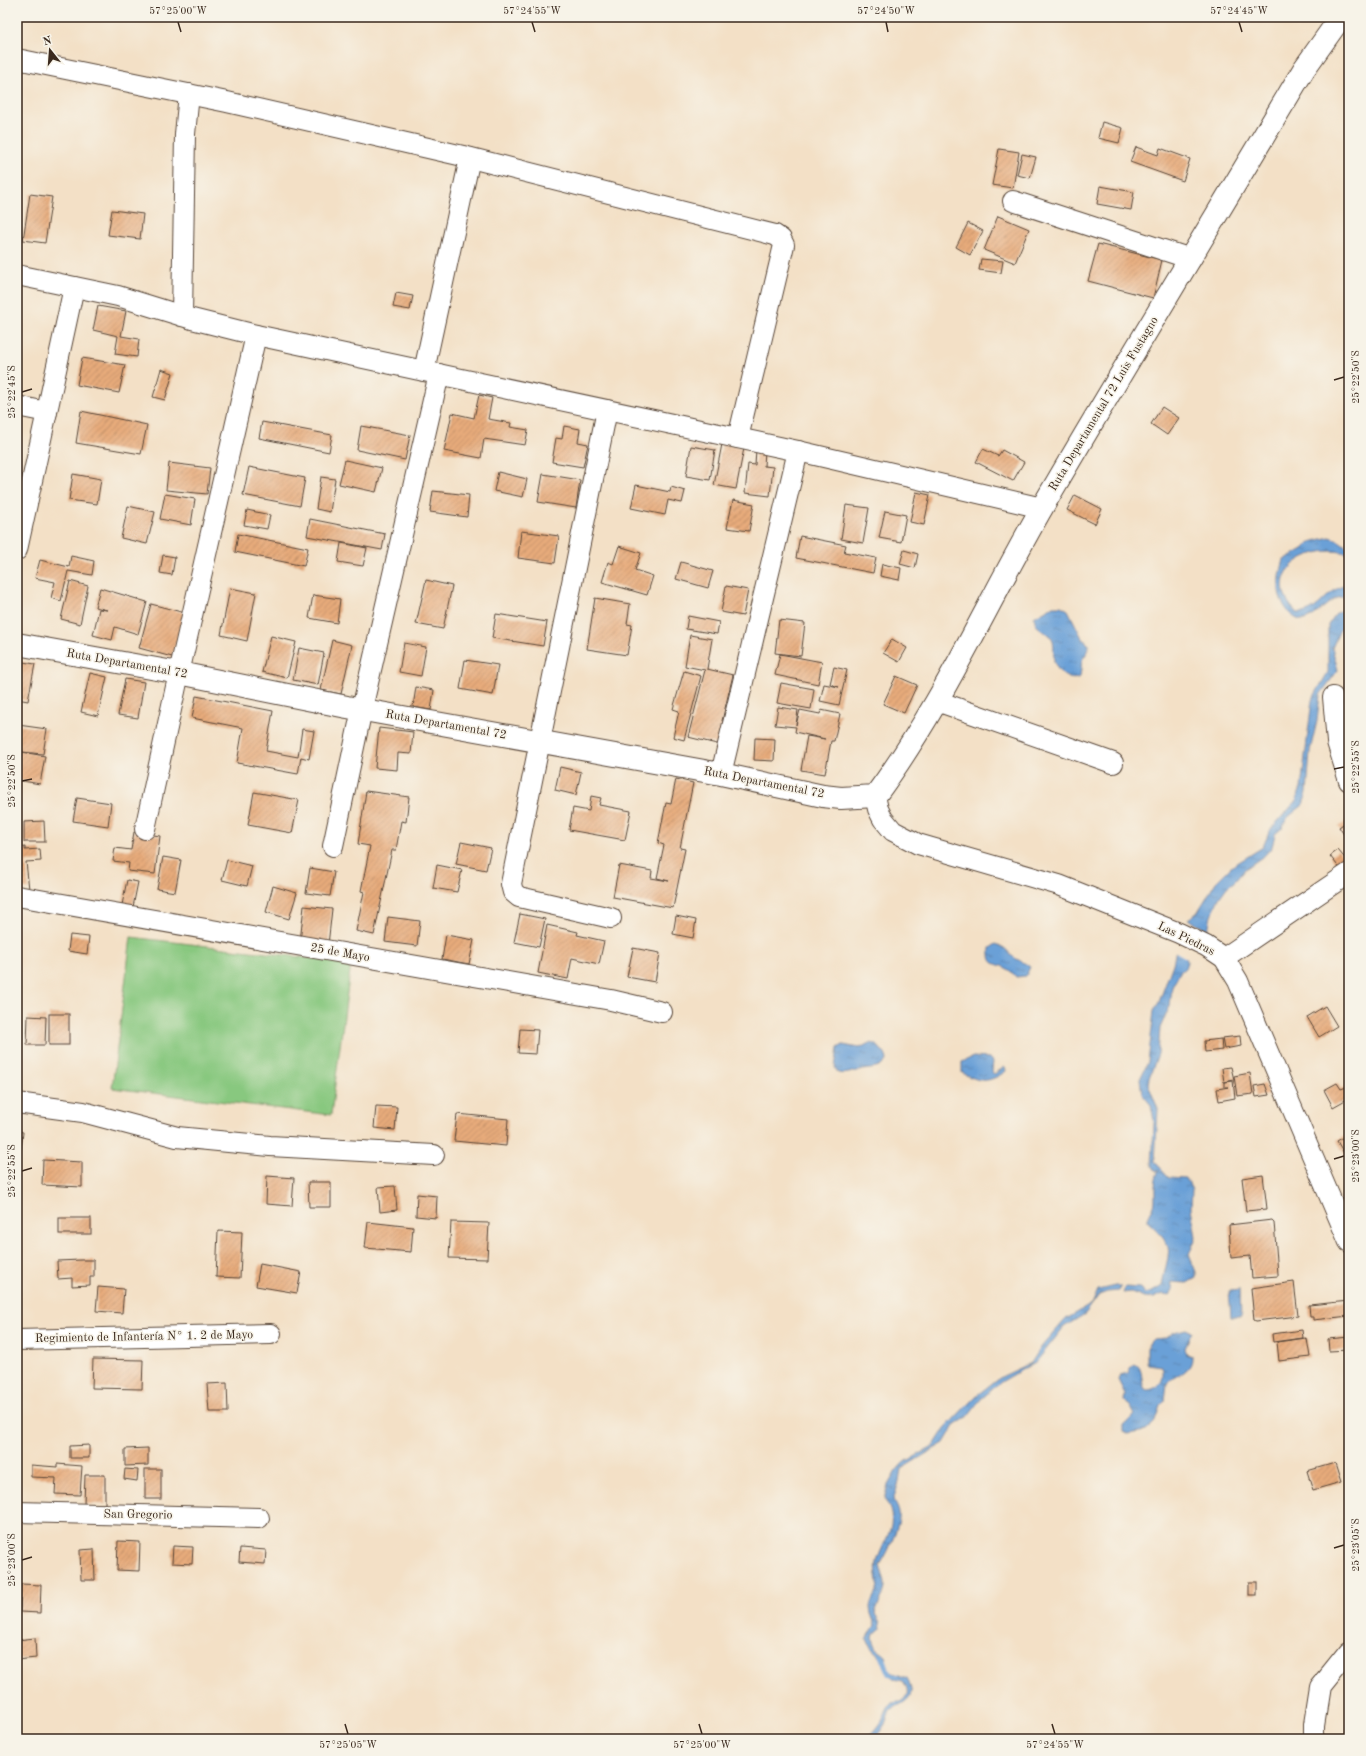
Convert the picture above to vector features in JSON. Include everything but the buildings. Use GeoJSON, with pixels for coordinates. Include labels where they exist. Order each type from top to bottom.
{"type":"FeatureCollection","features":[{"type":"Feature","properties":{"kind":"main road","name":"Ruta Departamental 72 Luis Fustagno"},"geometry":{"type":"LineString","coordinates":[[875,796],[937,700],[1042,508],[1304,69],[1341,17]]}},
{"type":"Feature","properties":{"kind":"main road","name":"Ruta Departamental 72"},"geometry":{"type":"LineString","coordinates":[[17,644],[179,673],[540,742],[721,774],[823,796],[841,798],[875,796]]}},
{"type":"Feature","properties":{"kind":"street"},"geometry":{"type":"LineString","coordinates":[[17,59],[189,94],[470,158],[775,235],[781,239],[784,244],[738,438]]}},
{"type":"Feature","properties":{"kind":"street"},"geometry":{"type":"LineString","coordinates":[[182,316],[186,134],[189,94]]}},
{"type":"Feature","properties":{"kind":"street"},"geometry":{"type":"LineString","coordinates":[[333,846],[431,372],[470,158]]}},
{"type":"Feature","properties":{"kind":"street"},"geometry":{"type":"LineString","coordinates":[[1013,201],[1191,259]]}},
{"type":"Feature","properties":{"kind":"street"},"geometry":{"type":"LineString","coordinates":[[17,275],[118,296],[182,316],[256,335],[798,451],[1042,508]]}},
{"type":"Feature","properties":{"kind":"street"},"geometry":{"type":"LineString","coordinates":[[17,550],[74,287]]}},
{"type":"Feature","properties":{"kind":"street"},"geometry":{"type":"LineString","coordinates":[[145,829],[256,335]]}},
{"type":"Feature","properties":{"kind":"street"},"geometry":{"type":"LineString","coordinates":[[17,406],[47,412]]}},
{"type":"Feature","properties":{"kind":"street"},"geometry":{"type":"LineString","coordinates":[[607,410],[511,884],[513,892],[519,897],[611,918]]}},
{"type":"Feature","properties":{"kind":"street"},"geometry":{"type":"LineString","coordinates":[[721,774],[798,451]]}},
{"type":"Feature","properties":{"kind":"street"},"geometry":{"type":"LineString","coordinates":[[1333,698],[1337,742],[1349,780]]}},
{"type":"Feature","properties":{"kind":"street"},"geometry":{"type":"LineString","coordinates":[[937,700],[1112,763]]}},
{"type":"Feature","properties":{"kind":"street","name":"Las Piedras"},"geometry":{"type":"LineString","coordinates":[[875,796],[878,809],[883,819],[893,831],[918,844],[1059,884],[1179,933],[1206,946],[1224,958],[1238,981],[1349,1242]]}},
{"type":"Feature","properties":{"kind":"street"},"geometry":{"type":"LineString","coordinates":[[1224,958],[1349,873]]}},
{"type":"Feature","properties":{"kind":"street","name":"25 de Mayo"},"geometry":{"type":"LineString","coordinates":[[17,896],[612,1000],[662,1012]]}},
{"type":"Feature","properties":{"kind":"street"},"geometry":{"type":"LineString","coordinates":[[17,1103],[83,1112],[177,1137],[270,1146],[434,1155]]}},
{"type":"Feature","properties":{"kind":"street","name":"Regimiento de Infantería N° 1. 2 de Mayo"},"geometry":{"type":"LineString","coordinates":[[17,1340],[271,1334]]}},
{"type":"Feature","properties":{"kind":"street","name":"San Gregorio"},"geometry":{"type":"LineString","coordinates":[[17,1512],[259,1518]]}},
{"type":"Feature","properties":{"kind":"street"},"geometry":{"type":"LineString","coordinates":[[1314,1739],[1314,1725],[1320,1687],[1349,1651]]}},
{"type":"Feature","properties":{"kind":"green space"},"geometry":{"type":"Polygon","coordinates":[[[131,937],[351,963],[331,1115],[112,1088],[131,937]]]}},
{"type":"Feature","properties":{"kind":"water"},"geometry":{"type":"Polygon","coordinates":[[[1330,537],[1336,539],[1349,548],[1349,554],[1334,551],[1319,552],[1305,557],[1294,564],[1286,574],[1283,586],[1286,599],[1297,613],[1305,612],[1318,605],[1335,590],[1349,585],[1349,599],[1344,597],[1338,598],[1309,618],[1299,620],[1290,614],[1286,609],[1279,593],[1281,570],[1284,560],[1303,549],[1310,542],[1330,537]]]}},
{"type":"Feature","properties":{"kind":"water"},"geometry":{"type":"Polygon","coordinates":[[[1349,604],[1349,616],[1343,622],[1332,648],[1338,670],[1320,695],[1317,721],[1310,751],[1307,793],[1303,805],[1287,818],[1282,828],[1275,834],[1272,847],[1265,855],[1245,869],[1235,881],[1227,887],[1219,898],[1211,916],[1208,930],[1188,919],[1197,913],[1216,882],[1231,867],[1263,847],[1270,830],[1296,801],[1301,788],[1312,700],[1328,672],[1328,625],[1335,615],[1349,604]]]}},
{"type":"Feature","properties":{"kind":"water"},"geometry":{"type":"Polygon","coordinates":[[[1053,606],[1061,606],[1068,610],[1081,636],[1088,644],[1088,651],[1082,660],[1080,677],[1072,679],[1064,675],[1058,669],[1054,661],[1054,647],[1052,638],[1036,625],[1034,617],[1053,606]]]}},
{"type":"Feature","properties":{"kind":"water"},"geometry":{"type":"Polygon","coordinates":[[[996,944],[1003,947],[1013,957],[1030,967],[1026,976],[1016,977],[1007,969],[991,961],[990,948],[996,944]]]}},
{"type":"Feature","properties":{"kind":"water"},"geometry":{"type":"Polygon","coordinates":[[[1176,949],[1186,956],[1187,962],[1185,968],[1180,972],[1172,987],[1170,1006],[1160,1028],[1158,1054],[1148,1084],[1158,1109],[1155,1162],[1169,1177],[1186,1178],[1192,1190],[1191,1208],[1196,1237],[1189,1255],[1196,1272],[1196,1278],[1187,1283],[1171,1282],[1173,1290],[1169,1295],[1163,1294],[1154,1298],[1144,1297],[1131,1292],[1123,1293],[1125,1287],[1140,1288],[1145,1294],[1162,1286],[1168,1257],[1167,1245],[1164,1238],[1148,1222],[1155,1201],[1156,1181],[1159,1170],[1156,1172],[1152,1166],[1154,1121],[1151,1105],[1142,1094],[1140,1079],[1148,1062],[1154,1011],[1159,1002],[1173,964],[1176,949]]]}},
{"type":"Feature","properties":{"kind":"water"},"geometry":{"type":"Polygon","coordinates":[[[869,1043],[876,1044],[885,1054],[887,1059],[885,1063],[876,1068],[848,1073],[838,1073],[835,1067],[838,1048],[843,1045],[860,1048],[869,1043]]]}},
{"type":"Feature","properties":{"kind":"water"},"geometry":{"type":"Polygon","coordinates":[[[973,1057],[989,1058],[993,1061],[992,1072],[994,1074],[1005,1067],[1006,1071],[989,1080],[979,1080],[962,1073],[962,1062],[973,1057]]]}},
{"type":"Feature","properties":{"kind":"water"},"geometry":{"type":"Polygon","coordinates":[[[1121,1286],[1119,1291],[1107,1292],[1099,1295],[1085,1314],[1064,1327],[1037,1361],[1001,1382],[981,1399],[966,1418],[954,1426],[944,1443],[901,1469],[899,1482],[893,1500],[899,1512],[899,1520],[885,1557],[880,1565],[885,1588],[875,1614],[880,1622],[881,1629],[874,1634],[873,1639],[877,1649],[885,1655],[887,1659],[885,1661],[871,1648],[867,1639],[875,1625],[870,1607],[878,1587],[877,1562],[890,1531],[891,1523],[889,1507],[884,1499],[888,1485],[896,1471],[903,1463],[933,1447],[945,1428],[976,1396],[1003,1376],[1031,1363],[1042,1346],[1066,1319],[1092,1304],[1098,1290],[1121,1286]]]}},
{"type":"Feature","properties":{"kind":"water"},"geometry":{"type":"Polygon","coordinates":[[[1240,1290],[1241,1317],[1231,1317],[1229,1291],[1240,1290]]]}},
{"type":"Feature","properties":{"kind":"water"},"geometry":{"type":"Polygon","coordinates":[[[1186,1329],[1192,1332],[1185,1347],[1187,1354],[1192,1356],[1190,1366],[1167,1383],[1165,1401],[1160,1406],[1154,1423],[1145,1431],[1128,1434],[1124,1432],[1124,1425],[1135,1415],[1130,1406],[1124,1401],[1125,1394],[1118,1380],[1120,1375],[1128,1373],[1130,1368],[1135,1364],[1140,1369],[1143,1384],[1146,1390],[1158,1386],[1163,1375],[1162,1366],[1148,1364],[1147,1348],[1153,1339],[1166,1338],[1174,1332],[1186,1329]]]}},
{"type":"Feature","properties":{"kind":"water"},"geometry":{"type":"Polygon","coordinates":[[[891,1672],[907,1678],[911,1690],[910,1695],[905,1702],[890,1710],[885,1724],[875,1739],[867,1739],[882,1721],[889,1705],[895,1702],[900,1702],[907,1694],[903,1681],[893,1679],[889,1673],[891,1672]]]}},
{"type":"Feature","properties":{"kind":"pier"},"geometry":{"type":"Polygon","coordinates":[[[1174,948],[1177,948],[1187,955],[1188,959],[1174,951],[1174,948]]]}},
{"type":"Feature","properties":{"kind":"waterway"},"geometry":{"type":"LineString","coordinates":[[882,1656],[890,1674],[894,1676]]}}]}
